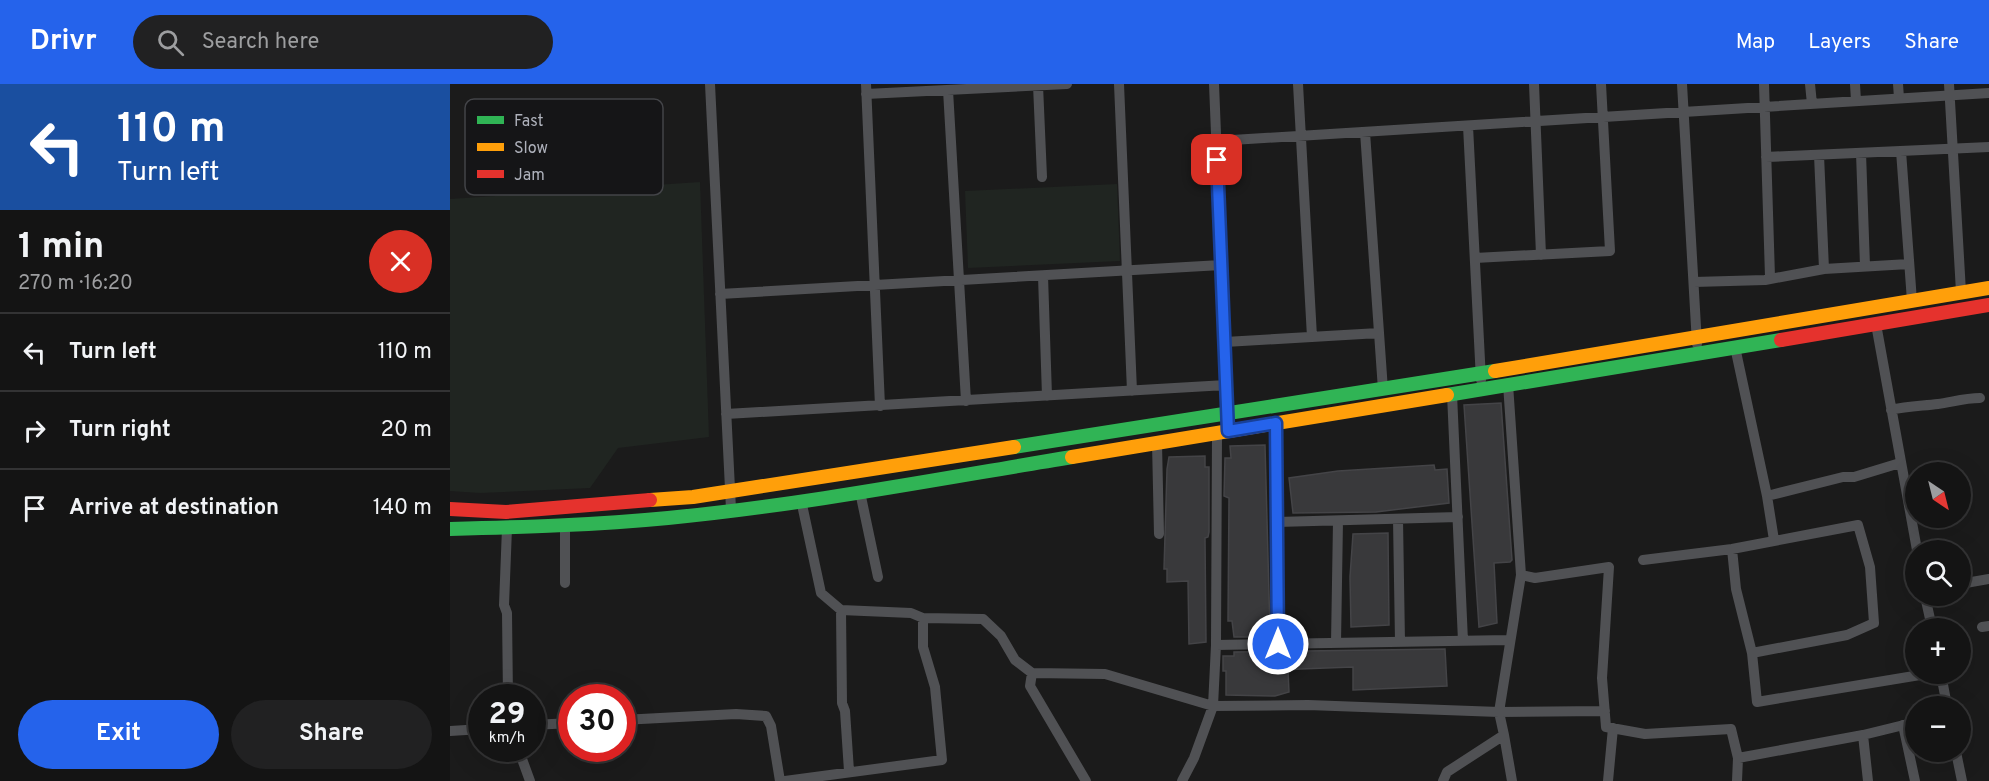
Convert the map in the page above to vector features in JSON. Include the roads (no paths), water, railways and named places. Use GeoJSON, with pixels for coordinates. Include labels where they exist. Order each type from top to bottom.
{"type":"FeatureCollection","features":[{"type":"Feature","properties":{"kind":"street"},"geometry":{"type":"LineString","coordinates":[[710,84],[731,510]]}},
{"type":"Feature","properties":{"kind":"street"},"geometry":{"type":"LineString","coordinates":[[880,406],[866,89],[948,90],[1067,84]]}},
{"type":"Feature","properties":{"kind":"street"},"geometry":{"type":"LineString","coordinates":[[1119,84],[1132,391]]}},
{"type":"Feature","properties":{"kind":"street"},"geometry":{"type":"LineString","coordinates":[[1182,781],[1194,758],[1213,706],[1223,432],[1228,414],[1214,84]]}},
{"type":"Feature","properties":{"kind":"street"},"geometry":{"type":"LineString","coordinates":[[1298,84],[1312,337]]}},
{"type":"Feature","properties":{"kind":"street"},"geometry":{"type":"LineString","coordinates":[[1534,84],[1541,255]]}},
{"type":"Feature","properties":{"kind":"street"},"geometry":{"type":"LineString","coordinates":[[1475,258],[1610,250],[1601,84]]}},
{"type":"Feature","properties":{"kind":"street"},"geometry":{"type":"LineString","coordinates":[[1682,84],[1698,353]]}},
{"type":"Feature","properties":{"kind":"street"},"geometry":{"type":"LineString","coordinates":[[1764,84],[1770,277]]}},
{"type":"Feature","properties":{"kind":"street"},"geometry":{"type":"LineString","coordinates":[[1810,84],[1812,104]]}},
{"type":"Feature","properties":{"kind":"street"},"geometry":{"type":"LineString","coordinates":[[1855,84],[1856,101]]}},
{"type":"Feature","properties":{"kind":"street"},"geometry":{"type":"LineString","coordinates":[[1898,84],[1899,98]]}},
{"type":"Feature","properties":{"kind":"street"},"geometry":{"type":"LineString","coordinates":[[1038,85],[1042,177]]}},
{"type":"Feature","properties":{"kind":"street"},"geometry":{"type":"LineString","coordinates":[[1216,141],[1899,98],[1950,89],[1989,93]]}},
{"type":"Feature","properties":{"kind":"street"},"geometry":{"type":"LineString","coordinates":[[1950,89],[1961,292]]}},
{"type":"Feature","properties":{"kind":"street"},"geometry":{"type":"LineString","coordinates":[[948,90],[966,400]]}},
{"type":"Feature","properties":{"kind":"street"},"geometry":{"type":"LineString","coordinates":[[1468,126],[1482,389]]}},
{"type":"Feature","properties":{"kind":"street"},"geometry":{"type":"LineString","coordinates":[[1365,132],[1383,390]]}},
{"type":"Feature","properties":{"kind":"street"},"geometry":{"type":"LineString","coordinates":[[1766,157],[1989,147]]}},
{"type":"Feature","properties":{"kind":"street"},"geometry":{"type":"LineString","coordinates":[[1901,151],[1912,301]]}},
{"type":"Feature","properties":{"kind":"street"},"geometry":{"type":"LineString","coordinates":[[1862,153],[1865,266]]}},
{"type":"Feature","properties":{"kind":"street"},"geometry":{"type":"LineString","coordinates":[[1819,155],[1824,269]]}},
{"type":"Feature","properties":{"kind":"street"},"geometry":{"type":"LineString","coordinates":[[1694,282],[1765,280],[1770,277],[1824,269],[1909,264]]}},
{"type":"Feature","properties":{"kind":"street"},"geometry":{"type":"LineString","coordinates":[[720,294],[1221,265]]}},
{"type":"Feature","properties":{"kind":"street"},"geometry":{"type":"LineString","coordinates":[[1043,276],[1047,396]]}},
{"type":"Feature","properties":{"kind":"street"},"geometry":{"type":"LineString","coordinates":[[450,509],[506,512],[693,497],[1383,390],[1989,288]]}},
{"type":"Feature","properties":{"kind":"street"},"geometry":{"type":"LineString","coordinates":[[450,529],[507,528],[669,518],[860,492],[1989,305]]}},
{"type":"Feature","properties":{"kind":"street"},"geometry":{"type":"LineString","coordinates":[[1876,324],[1915,540]]}},
{"type":"Feature","properties":{"kind":"street"},"geometry":{"type":"LineString","coordinates":[[1225,342],[1379,333]]}},
{"type":"Feature","properties":{"kind":"street"},"geometry":{"type":"LineString","coordinates":[[1735,347],[1767,496],[1774,540]]}},
{"type":"Feature","properties":{"kind":"street"},"geometry":{"type":"LineString","coordinates":[[1508,384],[1521,575],[1498,712],[1512,781]]}},
{"type":"Feature","properties":{"kind":"street"},"geometry":{"type":"LineString","coordinates":[[726,414],[1226,385]]}},
{"type":"Feature","properties":{"kind":"street"},"geometry":{"type":"LineString","coordinates":[[1452,394],[1462,640]]}},
{"type":"Feature","properties":{"kind":"street"},"geometry":{"type":"LineString","coordinates":[[1891,410],[1914,404],[1938,404],[1955,399],[1980,398]]}},
{"type":"Feature","properties":{"kind":"street"},"geometry":{"type":"LineString","coordinates":[[1276,423],[1278,644]]}},
{"type":"Feature","properties":{"kind":"street"},"geometry":{"type":"LineString","coordinates":[[1157,443],[1159,534]]}},
{"type":"Feature","properties":{"kind":"street"},"geometry":{"type":"LineString","coordinates":[[1767,496],[1843,477],[1854,477],[1900,463]]}},
{"type":"Feature","properties":{"kind":"street"},"geometry":{"type":"LineString","coordinates":[[860,492],[878,577]]}},
{"type":"Feature","properties":{"kind":"street"},"geometry":{"type":"LineString","coordinates":[[801,500],[821,592],[841,610],[911,614],[923,618],[983,619],[1001,636],[1015,660],[1032,673],[1104,674],[1213,706],[1308,705],[1498,712],[1605,711]]}},
{"type":"Feature","properties":{"kind":"street"},"geometry":{"type":"LineString","coordinates":[[1277,522],[1458,517]]}},
{"type":"Feature","properties":{"kind":"street"},"geometry":{"type":"LineString","coordinates":[[1398,519],[1400,642]]}},
{"type":"Feature","properties":{"kind":"street"},"geometry":{"type":"LineString","coordinates":[[1336,643],[1338,521]]}},
{"type":"Feature","properties":{"kind":"street"},"geometry":{"type":"LineString","coordinates":[[565,525],[565,583]]}},
{"type":"Feature","properties":{"kind":"street"},"geometry":{"type":"LineString","coordinates":[[1643,560],[1732,549],[1858,525],[1870,567],[1874,623],[1848,636],[1752,653]]}},
{"type":"Feature","properties":{"kind":"street"},"geometry":{"type":"LineString","coordinates":[[507,528],[504,605],[507,613],[508,684]]}},
{"type":"Feature","properties":{"kind":"street"},"geometry":{"type":"LineString","coordinates":[[1732,549],[1736,589],[1752,653],[1757,702],[1905,677]]}},
{"type":"Feature","properties":{"kind":"street"},"geometry":{"type":"LineString","coordinates":[[1521,575],[1534,578],[1609,567],[1602,678],[1606,727],[1645,734],[1731,729],[1737,758],[1737,781]]}},
{"type":"Feature","properties":{"kind":"street"},"geometry":{"type":"LineString","coordinates":[[1971,582],[1989,579]]}},
{"type":"Feature","properties":{"kind":"street"},"geometry":{"type":"LineString","coordinates":[[841,610],[842,703],[849,771]]}},
{"type":"Feature","properties":{"kind":"street"},"geometry":{"type":"LineString","coordinates":[[785,781],[942,760],[935,687],[923,647],[923,618]]}},
{"type":"Feature","properties":{"kind":"street"},"geometry":{"type":"LineString","coordinates":[[1216,645],[1509,640]]}},
{"type":"Feature","properties":{"kind":"street"},"geometry":{"type":"LineString","coordinates":[[1032,673],[1030,686],[1086,781]]}},
{"type":"Feature","properties":{"kind":"street"},"geometry":{"type":"LineString","coordinates":[[636,719],[736,714],[765,716],[771,726],[780,781]]}},
{"type":"Feature","properties":{"kind":"street"},"geometry":{"type":"LineString","coordinates":[[1737,758],[1863,735],[1905,724]]}},
{"type":"Feature","properties":{"kind":"street"},"geometry":{"type":"LineString","coordinates":[[1902,725],[1914,781]]}},
{"type":"Feature","properties":{"kind":"street"},"geometry":{"type":"LineString","coordinates":[[1608,781],[1613,728]]}},
{"type":"Feature","properties":{"kind":"street"},"geometry":{"type":"LineString","coordinates":[[450,731],[468,730]]}},
{"type":"Feature","properties":{"kind":"street"},"geometry":{"type":"LineString","coordinates":[[1443,781],[1447,772],[1504,735]]}},
{"type":"Feature","properties":{"kind":"street"},"geometry":{"type":"LineString","coordinates":[[1863,735],[1869,781]]}},
{"type":"Feature","properties":{"kind":"street"},"geometry":{"type":"LineString","coordinates":[[523,762],[530,781]]}},
{"type":"Feature","properties":{"kind":"street"},"geometry":{"type":"LineString","coordinates":[[1958,762],[1962,781]]}}]}
